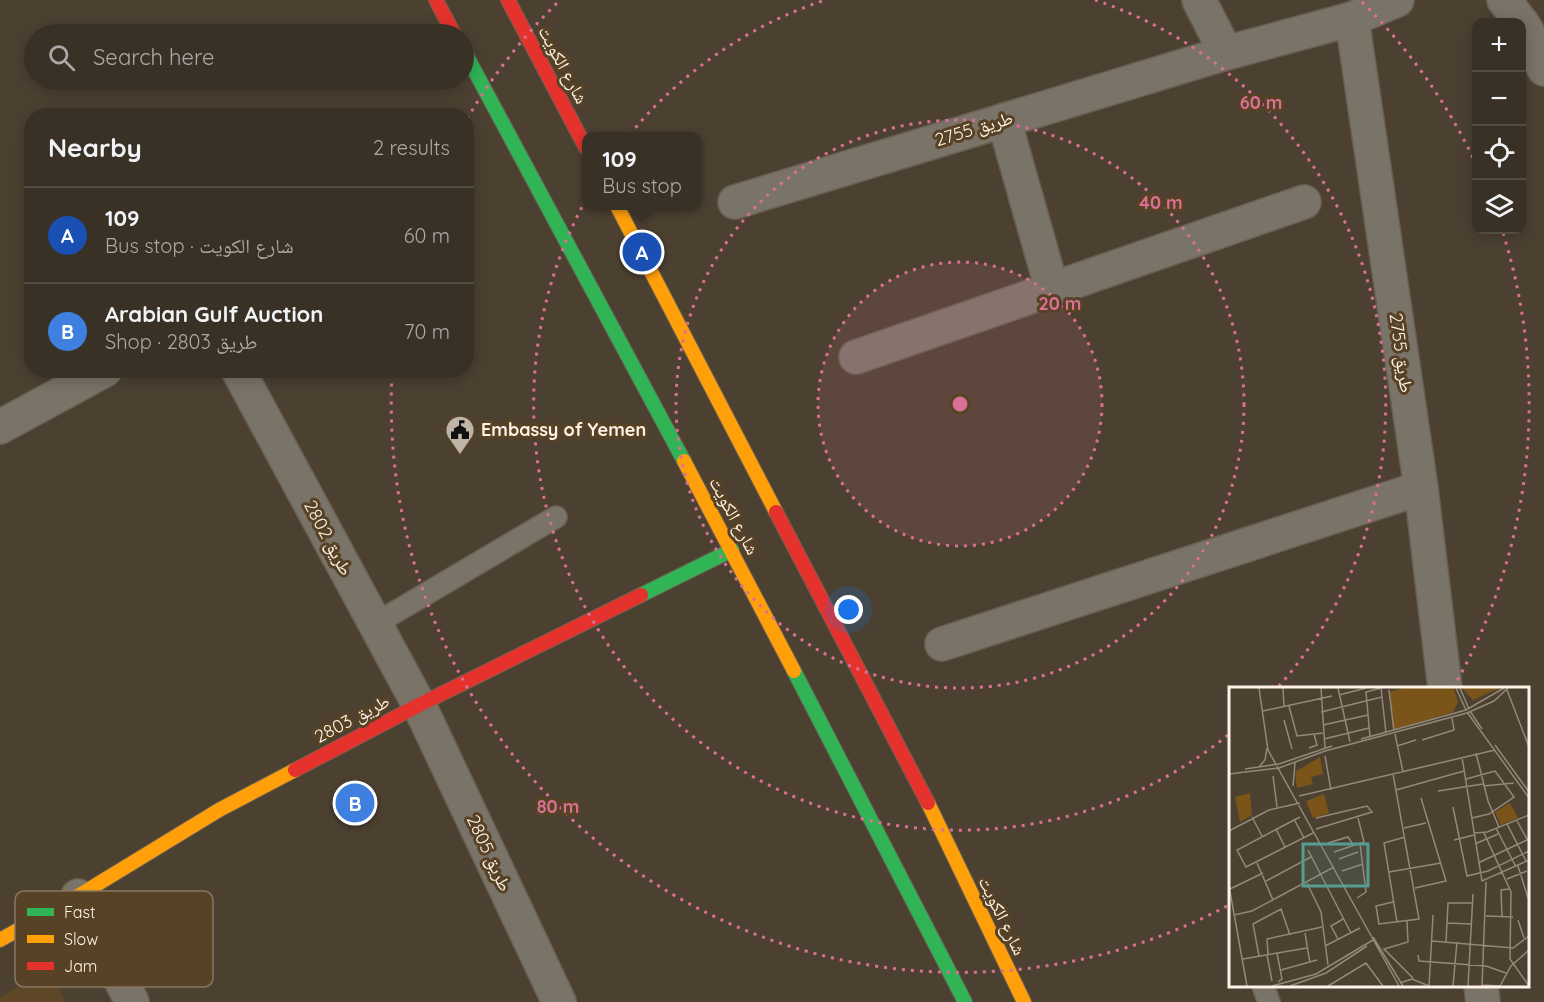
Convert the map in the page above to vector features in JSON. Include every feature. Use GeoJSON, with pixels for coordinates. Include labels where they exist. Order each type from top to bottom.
{"type":"FeatureCollection","features":[{"type":"Feature","properties":{"kind":"main road"},"geometry":{"type":"LineString","coordinates":[[436,0],[449,24]]}},
{"type":"Feature","properties":{"kind":"main road","name":"شارع الكويت"},"geometry":{"type":"LineString","coordinates":[[508,0],[582,140]]}},
{"type":"Feature","properties":{"kind":"main road","name":"شارع الكويت"},"geometry":{"type":"LineString","coordinates":[[474,70],[732,550],[965,1002]]}},
{"type":"Feature","properties":{"kind":"main road","name":"شارع الكويت"},"geometry":{"type":"LineString","coordinates":[[619,210],[937,821],[1024,1002]]}},
{"type":"Feature","properties":{"kind":"main road","name":"طريق 2803"},"geometry":{"type":"LineString","coordinates":[[86,891],[219,810],[418,705],[732,550]]}},
{"type":"Feature","properties":{"kind":"main road","name":"طريق 2803"},"geometry":{"type":"LineString","coordinates":[[0,940],[15,932]]}},
{"type":"Feature","properties":{"kind":"street"},"geometry":{"type":"LineString","coordinates":[[1199,0],[1226,53]]}},
{"type":"Feature","properties":{"kind":"street","name":"طريق 2755"},"geometry":{"type":"LineString","coordinates":[[735,201],[1226,53],[1352,19],[1397,0]]}},
{"type":"Feature","properties":{"kind":"street"},"geometry":{"type":"LineString","coordinates":[[1504,0],[1517,18]]}},
{"type":"Feature","properties":{"kind":"street","name":"طريق 2755"},"geometry":{"type":"LineString","coordinates":[[1352,19],[1421,488],[1445,687]]}},
{"type":"Feature","properties":{"kind":"street"},"geometry":{"type":"LineString","coordinates":[[1526,32],[1544,69]]}},
{"type":"Feature","properties":{"kind":"street"},"geometry":{"type":"LineString","coordinates":[[1004,120],[1052,289]]}},
{"type":"Feature","properties":{"kind":"street"},"geometry":{"type":"LineString","coordinates":[[856,357],[1304,201]]}},
{"type":"Feature","properties":{"kind":"street"},"geometry":{"type":"LineString","coordinates":[[0,427],[90,378]]}},
{"type":"Feature","properties":{"kind":"street","name":"طريق 2802"},"geometry":{"type":"LineString","coordinates":[[242,378],[418,705]]}},
{"type":"Feature","properties":{"kind":"street"},"geometry":{"type":"LineString","coordinates":[[942,644],[1421,488]]}},
{"type":"Feature","properties":{"kind":"street","name":"طريق 2805"},"geometry":{"type":"LineString","coordinates":[[418,705],[560,1002]]}},
{"type":"Feature","properties":{"kind":"street"},"geometry":{"type":"LineString","coordinates":[[124,987],[132,1002]]}},
{"type":"Feature","properties":{"kind":"street"},"geometry":{"type":"LineString","coordinates":[[1481,987],[1483,1002]]}},
{"type":"Feature","properties":{"kind":"lane"},"geometry":{"type":"LineString","coordinates":[[375,624],[556,517]]}},
{"type":"Feature","properties":{"kind":"lane"},"geometry":{"type":"LineString","coordinates":[[1263,987],[1269,1002]]}},
{"type":"Feature","properties":{"kind":"shaded area"},"geometry":{"type":"Polygon","coordinates":[[[19,987],[59,987],[65,1002],[0,1002],[0,997],[19,987]]]}},
{"type":"Feature","properties":{"kind":"traffic: fast"},"geometry":{"type":"LineString","coordinates":[[474,70],[684,461]]}},
{"type":"Feature","properties":{"kind":"traffic: fast"},"geometry":{"type":"LineString","coordinates":[[641,595],[732,550]]}},
{"type":"Feature","properties":{"kind":"traffic: fast"},"geometry":{"type":"LineString","coordinates":[[794,671],[965,1002]]}},
{"type":"Feature","properties":{"kind":"traffic: slow"},"geometry":{"type":"LineString","coordinates":[[619,210],[776,512]]}},
{"type":"Feature","properties":{"kind":"traffic: slow"},"geometry":{"type":"LineString","coordinates":[[684,461],[794,671]]}},
{"type":"Feature","properties":{"kind":"traffic: slow"},"geometry":{"type":"LineString","coordinates":[[86,891],[219,810],[295,770]]}},
{"type":"Feature","properties":{"kind":"traffic: slow"},"geometry":{"type":"LineString","coordinates":[[928,803],[1024,1002]]}},
{"type":"Feature","properties":{"kind":"traffic: slow"},"geometry":{"type":"LineString","coordinates":[[0,940],[15,932]]}},
{"type":"Feature","properties":{"kind":"traffic: jam"},"geometry":{"type":"LineString","coordinates":[[436,0],[449,24]]}},
{"type":"Feature","properties":{"kind":"traffic: jam"},"geometry":{"type":"LineString","coordinates":[[508,0],[582,140]]}},
{"type":"Feature","properties":{"kind":"traffic: jam"},"geometry":{"type":"LineString","coordinates":[[776,512],[928,803]]}},
{"type":"Feature","properties":{"kind":"traffic: jam"},"geometry":{"type":"LineString","coordinates":[[295,770],[419,705],[641,595]]}},
{"type":"Feature","properties":{"kind":"place","name":"109"},"geometry":{"type":"Point","coordinates":[642,252]}},
{"type":"Feature","properties":{"kind":"place","name":"Embassy of Yemen"},"geometry":{"type":"Point","coordinates":[460,456]}},
{"type":"Feature","properties":{"kind":"place","name":"Arabian Gulf Auction"},"geometry":{"type":"Point","coordinates":[355,803]}}]}
